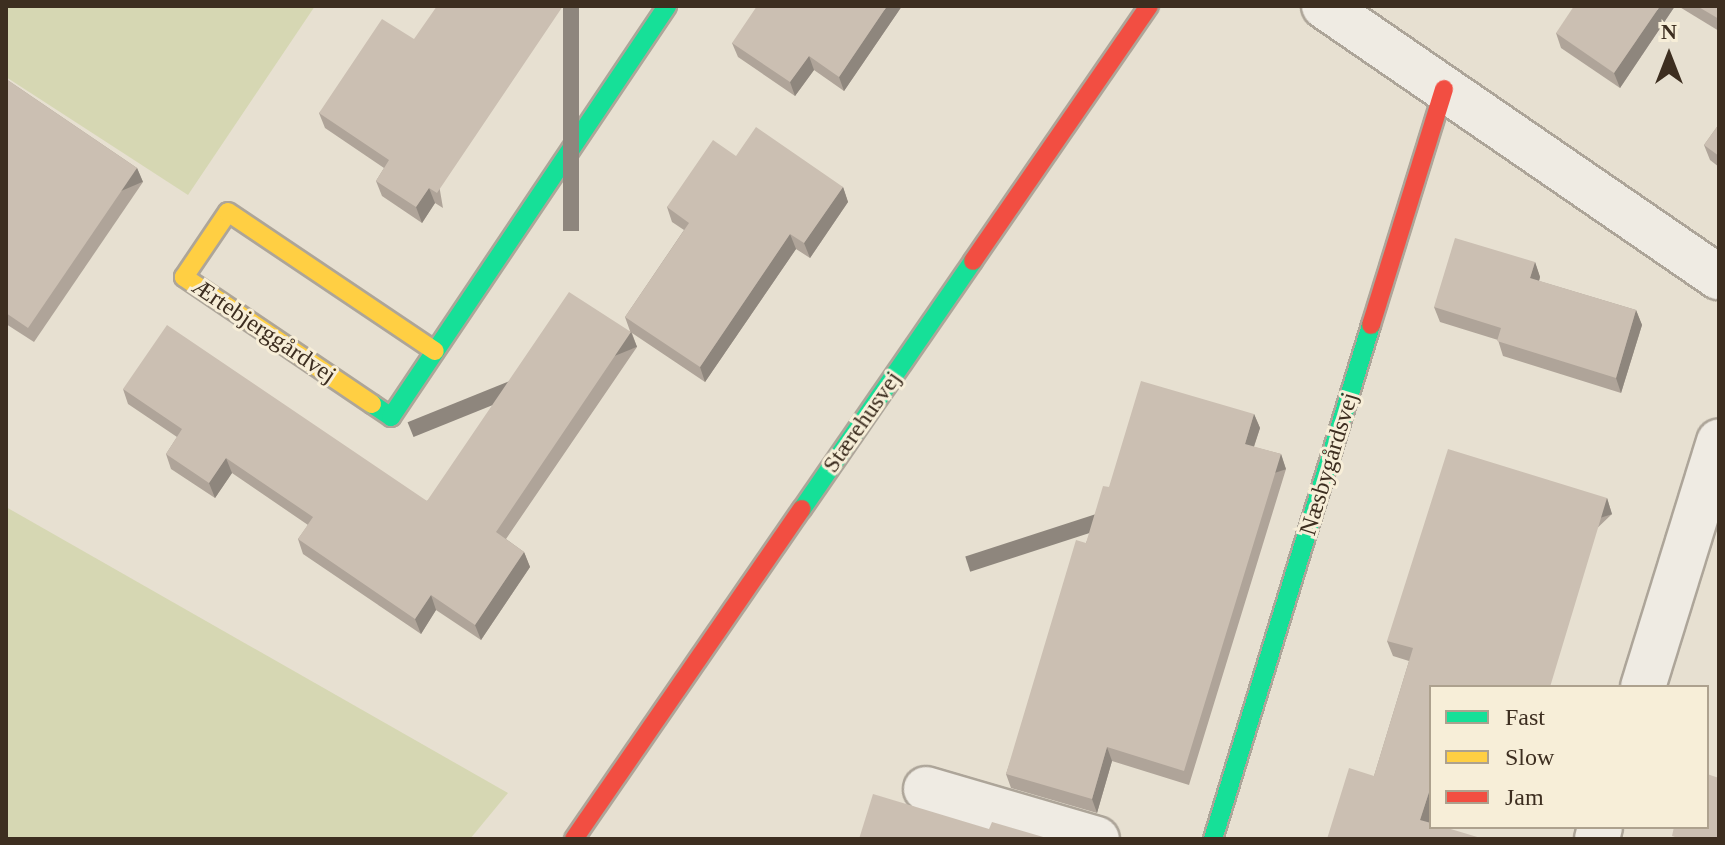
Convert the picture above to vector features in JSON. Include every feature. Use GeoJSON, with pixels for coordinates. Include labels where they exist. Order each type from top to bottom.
{"type":"FeatureCollection","features":[{"type":"Feature","properties":{"kind":"street","name":"Ærtebjerggårdvej"},"geometry":{"type":"LineString","coordinates":[[435,351],[228,212],[184,277],[391,417],[667,6]]}},
{"type":"Feature","properties":{"kind":"street","name":"Stærehusvej"},"geometry":{"type":"LineString","coordinates":[[574,839],[1149,6]]}},
{"type":"Feature","properties":{"kind":"street"},"geometry":{"type":"LineString","coordinates":[[1324,6],[1719,277]]}},
{"type":"Feature","properties":{"kind":"street","name":"Næsbygårdsvej"},"geometry":{"type":"LineString","coordinates":[[1213,839],[1444,89]]}},
{"type":"Feature","properties":{"kind":"street"},"geometry":{"type":"LineString","coordinates":[[1644,685],[1719,441]]}},
{"type":"Feature","properties":{"kind":"street"},"geometry":{"type":"LineString","coordinates":[[926,789],[1097,839]]}},
{"type":"Feature","properties":{"kind":"green space"},"geometry":{"type":"Polygon","coordinates":[[[6,6],[315,6],[188,195],[6,77],[6,6]]]}},
{"type":"Feature","properties":{"kind":"green space"},"geometry":{"type":"Polygon","coordinates":[[[6,507],[508,793],[470,839],[6,839],[6,507]]]}},
{"type":"Feature","properties":{"kind":"building"},"geometry":{"type":"Polygon","coordinates":[[[437,6],[563,6],[437,193],[429,188],[416,207],[376,181],[389,160],[319,113],[382,19],[414,39],[437,6]]]}},
{"type":"Feature","properties":{"kind":"building"},"geometry":{"type":"Polygon","coordinates":[[[757,6],[887,6],[839,77],[809,56],[790,82],[732,43],[757,6]]]}},
{"type":"Feature","properties":{"kind":"building"},"geometry":{"type":"Polygon","coordinates":[[[1574,6],[1660,6],[1614,73],[1556,33],[1574,6]]]}},
{"type":"Feature","properties":{"kind":"building"},"geometry":{"type":"Polygon","coordinates":[[[1697,6],[1719,6],[1719,19],[1697,6]]]}},
{"type":"Feature","properties":{"kind":"building"},"geometry":{"type":"Polygon","coordinates":[[[6,79],[137,168],[28,328],[6,313],[6,79]]]}},
{"type":"Feature","properties":{"kind":"building"},"geometry":{"type":"Polygon","coordinates":[[[1719,124],[1719,156],[1704,145],[1719,124]]]}},
{"type":"Feature","properties":{"kind":"building"},"geometry":{"type":"Polygon","coordinates":[[[756,127],[843,187],[804,243],[790,234],[700,367],[625,317],[689,223],[667,207],[713,140],[736,156],[756,127]]]}},
{"type":"Feature","properties":{"kind":"building"},"geometry":{"type":"Polygon","coordinates":[[[1455,238],[1535,262],[1530,278],[1636,310],[1616,378],[1497,341],[1501,328],[1434,307],[1455,238]]]}},
{"type":"Feature","properties":{"kind":"building"},"geometry":{"type":"Polygon","coordinates":[[[569,292],[631,332],[496,532],[524,552],[475,625],[431,595],[415,619],[298,539],[313,517],[226,458],[209,483],[166,454],[182,429],[123,389],[167,325],[427,501],[569,292]]]}},
{"type":"Feature","properties":{"kind":"building"},"geometry":{"type":"Polygon","coordinates":[[[1141,381],[1254,414],[1245,444],[1281,454],[1184,771],[1107,747],[1092,799],[1006,774],[1076,540],[1086,543],[1103,486],[1109,487],[1141,381]]]}},
{"type":"Feature","properties":{"kind":"building"},"geometry":{"type":"Polygon","coordinates":[[[1448,449],[1607,498],[1551,685],[1429,685],[1429,792],[1420,820],[1429,822],[1429,829],[1451,829],[1484,839],[1327,839],[1349,768],[1374,776],[1413,648],[1387,641],[1448,449]]]}},
{"type":"Feature","properties":{"kind":"building"},"geometry":{"type":"Polygon","coordinates":[[[1709,775],[1719,778],[1719,839],[1681,839],[1672,836],[1674,829],[1709,829],[1709,775]]]}},
{"type":"Feature","properties":{"kind":"building"},"geometry":{"type":"Polygon","coordinates":[[[873,794],[989,829],[992,822],[1050,839],[859,839],[873,794]]]}},
{"type":"Feature","properties":{"kind":"traffic: fast"},"geometry":{"type":"LineString","coordinates":[[372,404],[391,417],[667,6]]}},
{"type":"Feature","properties":{"kind":"traffic: fast"},"geometry":{"type":"LineString","coordinates":[[802,509],[973,261]]}},
{"type":"Feature","properties":{"kind":"traffic: fast"},"geometry":{"type":"LineString","coordinates":[[1213,839],[1371,325]]}},
{"type":"Feature","properties":{"kind":"traffic: slow"},"geometry":{"type":"LineString","coordinates":[[372,404],[184,277],[228,212],[435,351]]}},
{"type":"Feature","properties":{"kind":"traffic: jam"},"geometry":{"type":"LineString","coordinates":[[973,261],[1149,6]]}},
{"type":"Feature","properties":{"kind":"traffic: jam"},"geometry":{"type":"LineString","coordinates":[[1371,325],[1444,89]]}},
{"type":"Feature","properties":{"kind":"traffic: jam"},"geometry":{"type":"LineString","coordinates":[[574,839],[802,509]]}}]}
